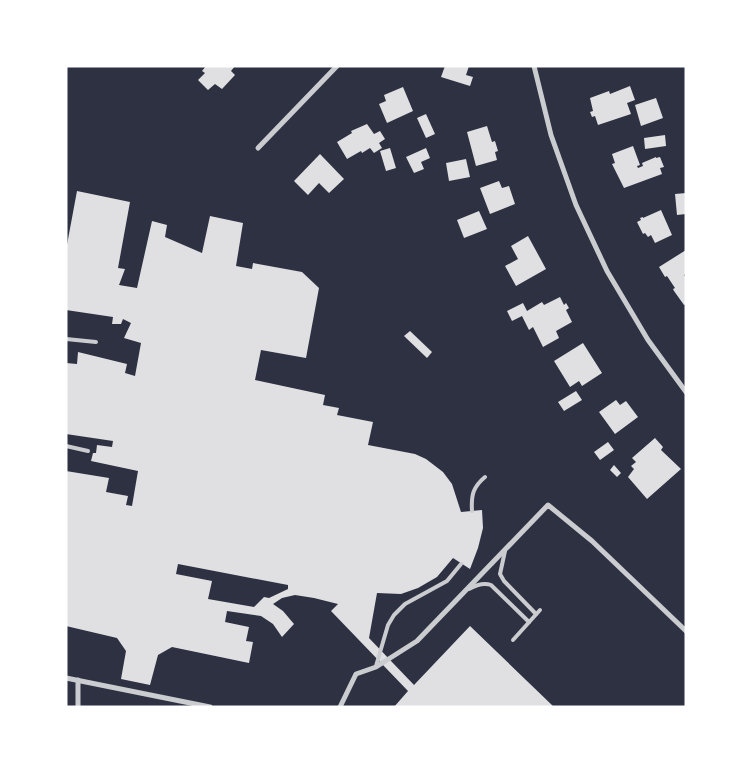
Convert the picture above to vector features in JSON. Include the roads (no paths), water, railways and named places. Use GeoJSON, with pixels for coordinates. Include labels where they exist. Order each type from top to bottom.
{"type":"FeatureCollection","features":[{"type":"Feature","properties":{"kind":"street"},"geometry":{"type":"LineString","coordinates":[[258,148],[337,66]]}},
{"type":"Feature","properties":{"kind":"street"},"geometry":{"type":"LineString","coordinates":[[534,66],[551,135],[576,205],[607,272],[643,332],[686,392]]}},
{"type":"Feature","properties":{"kind":"street"},"geometry":{"type":"LineString","coordinates":[[340,707],[356,674],[376,667],[417,641],[548,505],[592,541],[686,631]]}},
{"type":"Feature","properties":{"kind":"street"},"geometry":{"type":"LineString","coordinates":[[66,678],[185,704],[210,707]]}},
{"type":"Feature","properties":{"kind":"street"},"geometry":{"type":"LineString","coordinates":[[78,680],[78,707]]}},
{"type":"Feature","properties":{"kind":"lane"},"geometry":{"type":"LineString","coordinates":[[66,339],[96,342]]}},
{"type":"Feature","properties":{"kind":"lane"},"geometry":{"type":"LineString","coordinates":[[66,446],[88,451]]}},
{"type":"Feature","properties":{"kind":"lane"},"geometry":{"type":"LineString","coordinates":[[472,511],[472,500],[476,484],[485,477]]}},
{"type":"Feature","properties":{"kind":"lane"},"geometry":{"type":"LineString","coordinates":[[505,551],[500,574],[504,581],[536,614]]}},
{"type":"Feature","properties":{"kind":"lane"},"geometry":{"type":"LineString","coordinates":[[376,667],[388,625],[394,615],[405,604],[447,580],[461,564]]}},
{"type":"Feature","properties":{"kind":"lane"},"geometry":{"type":"LineString","coordinates":[[468,589],[478,584],[486,583],[491,585],[529,622]]}},
{"type":"Feature","properties":{"kind":"lane"},"geometry":{"type":"LineString","coordinates":[[513,640],[540,610]]}}]}
